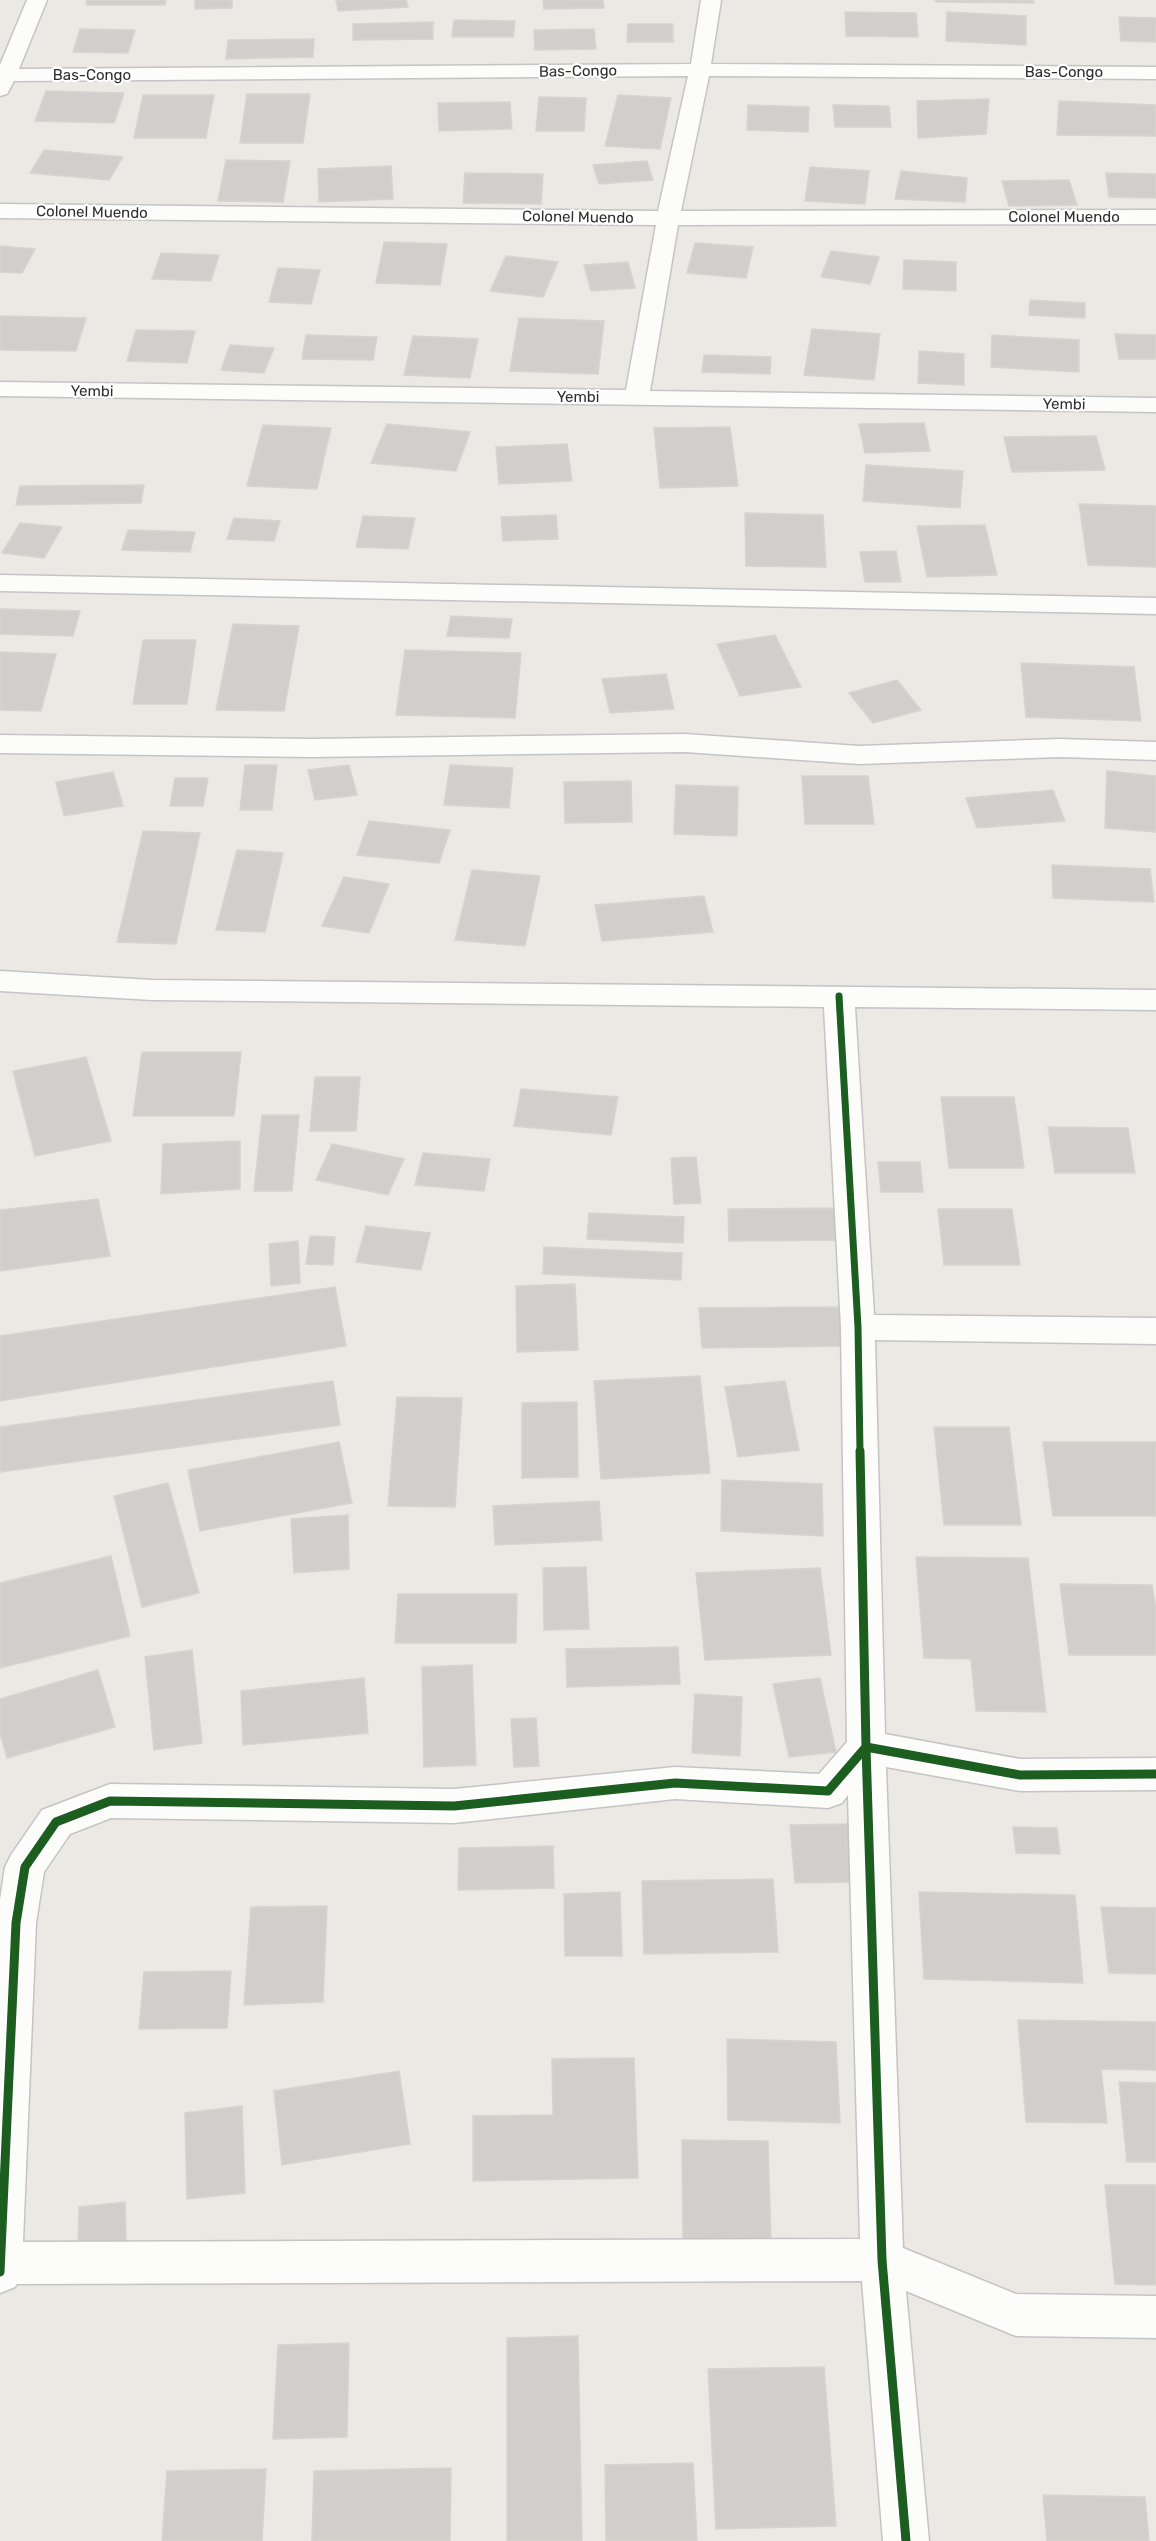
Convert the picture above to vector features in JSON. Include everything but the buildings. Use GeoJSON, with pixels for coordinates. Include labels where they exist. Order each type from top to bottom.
{"type":"FeatureCollection","features":[{"type":"Feature","properties":{"kind":"street"},"geometry":{"type":"LineString","coordinates":[[2,80],[37,0]]}},
{"type":"Feature","properties":{"kind":"street"},"geometry":{"type":"LineString","coordinates":[[637,398],[668,218],[700,70],[711,0]]}},
{"type":"Feature","properties":{"kind":"street","name":"Bas-Congo"},"geometry":{"type":"LineString","coordinates":[[2,80],[700,70],[1156,72]]}},
{"type":"Feature","properties":{"kind":"street","name":"Colonel Muendo"},"geometry":{"type":"LineString","coordinates":[[0,211],[668,218],[1156,217]]}},
{"type":"Feature","properties":{"kind":"street","name":"Yembi"},"geometry":{"type":"LineString","coordinates":[[0,389],[1156,405]]}},
{"type":"Feature","properties":{"kind":"street"},"geometry":{"type":"LineString","coordinates":[[0,583],[1156,606]]}},
{"type":"Feature","properties":{"kind":"street"},"geometry":{"type":"LineString","coordinates":[[0,744],[312,748],[685,743],[859,755],[1060,748],[1156,751]]}},
{"type":"Feature","properties":{"kind":"street"},"geometry":{"type":"LineString","coordinates":[[0,981],[152,990],[1156,1000]]}},
{"type":"Feature","properties":{"kind":"street"},"geometry":{"type":"LineString","coordinates":[[839,996],[858,1327],[866,1747],[882,2260],[906,2541]]}},
{"type":"Feature","properties":{"kind":"street"},"geometry":{"type":"LineString","coordinates":[[858,1327],[1156,1331]]}},
{"type":"Feature","properties":{"kind":"street"},"geometry":{"type":"LineString","coordinates":[[866,1747],[1020,1775],[1156,1773]]}},
{"type":"Feature","properties":{"kind":"street"},"geometry":{"type":"LineString","coordinates":[[866,1747],[828,1791],[675,1783],[454,1806],[110,1802],[56,1822],[25,1867],[16,1923],[0,2268],[882,2260],[1016,2315],[1156,2317]]}},
{"type":"Feature","properties":{"kind":"cycle path"},"geometry":{"type":"LineString","coordinates":[[839,996],[858,1327],[866,1747],[882,2260],[906,2541]]}},
{"type":"Feature","properties":{"kind":"cycle path"},"geometry":{"type":"LineString","coordinates":[[0,2272],[16,1923],[25,1867],[56,1822],[110,1801],[454,1806],[675,1783],[828,1791],[866,1747],[1020,1775],[1156,1774]]}}]}
